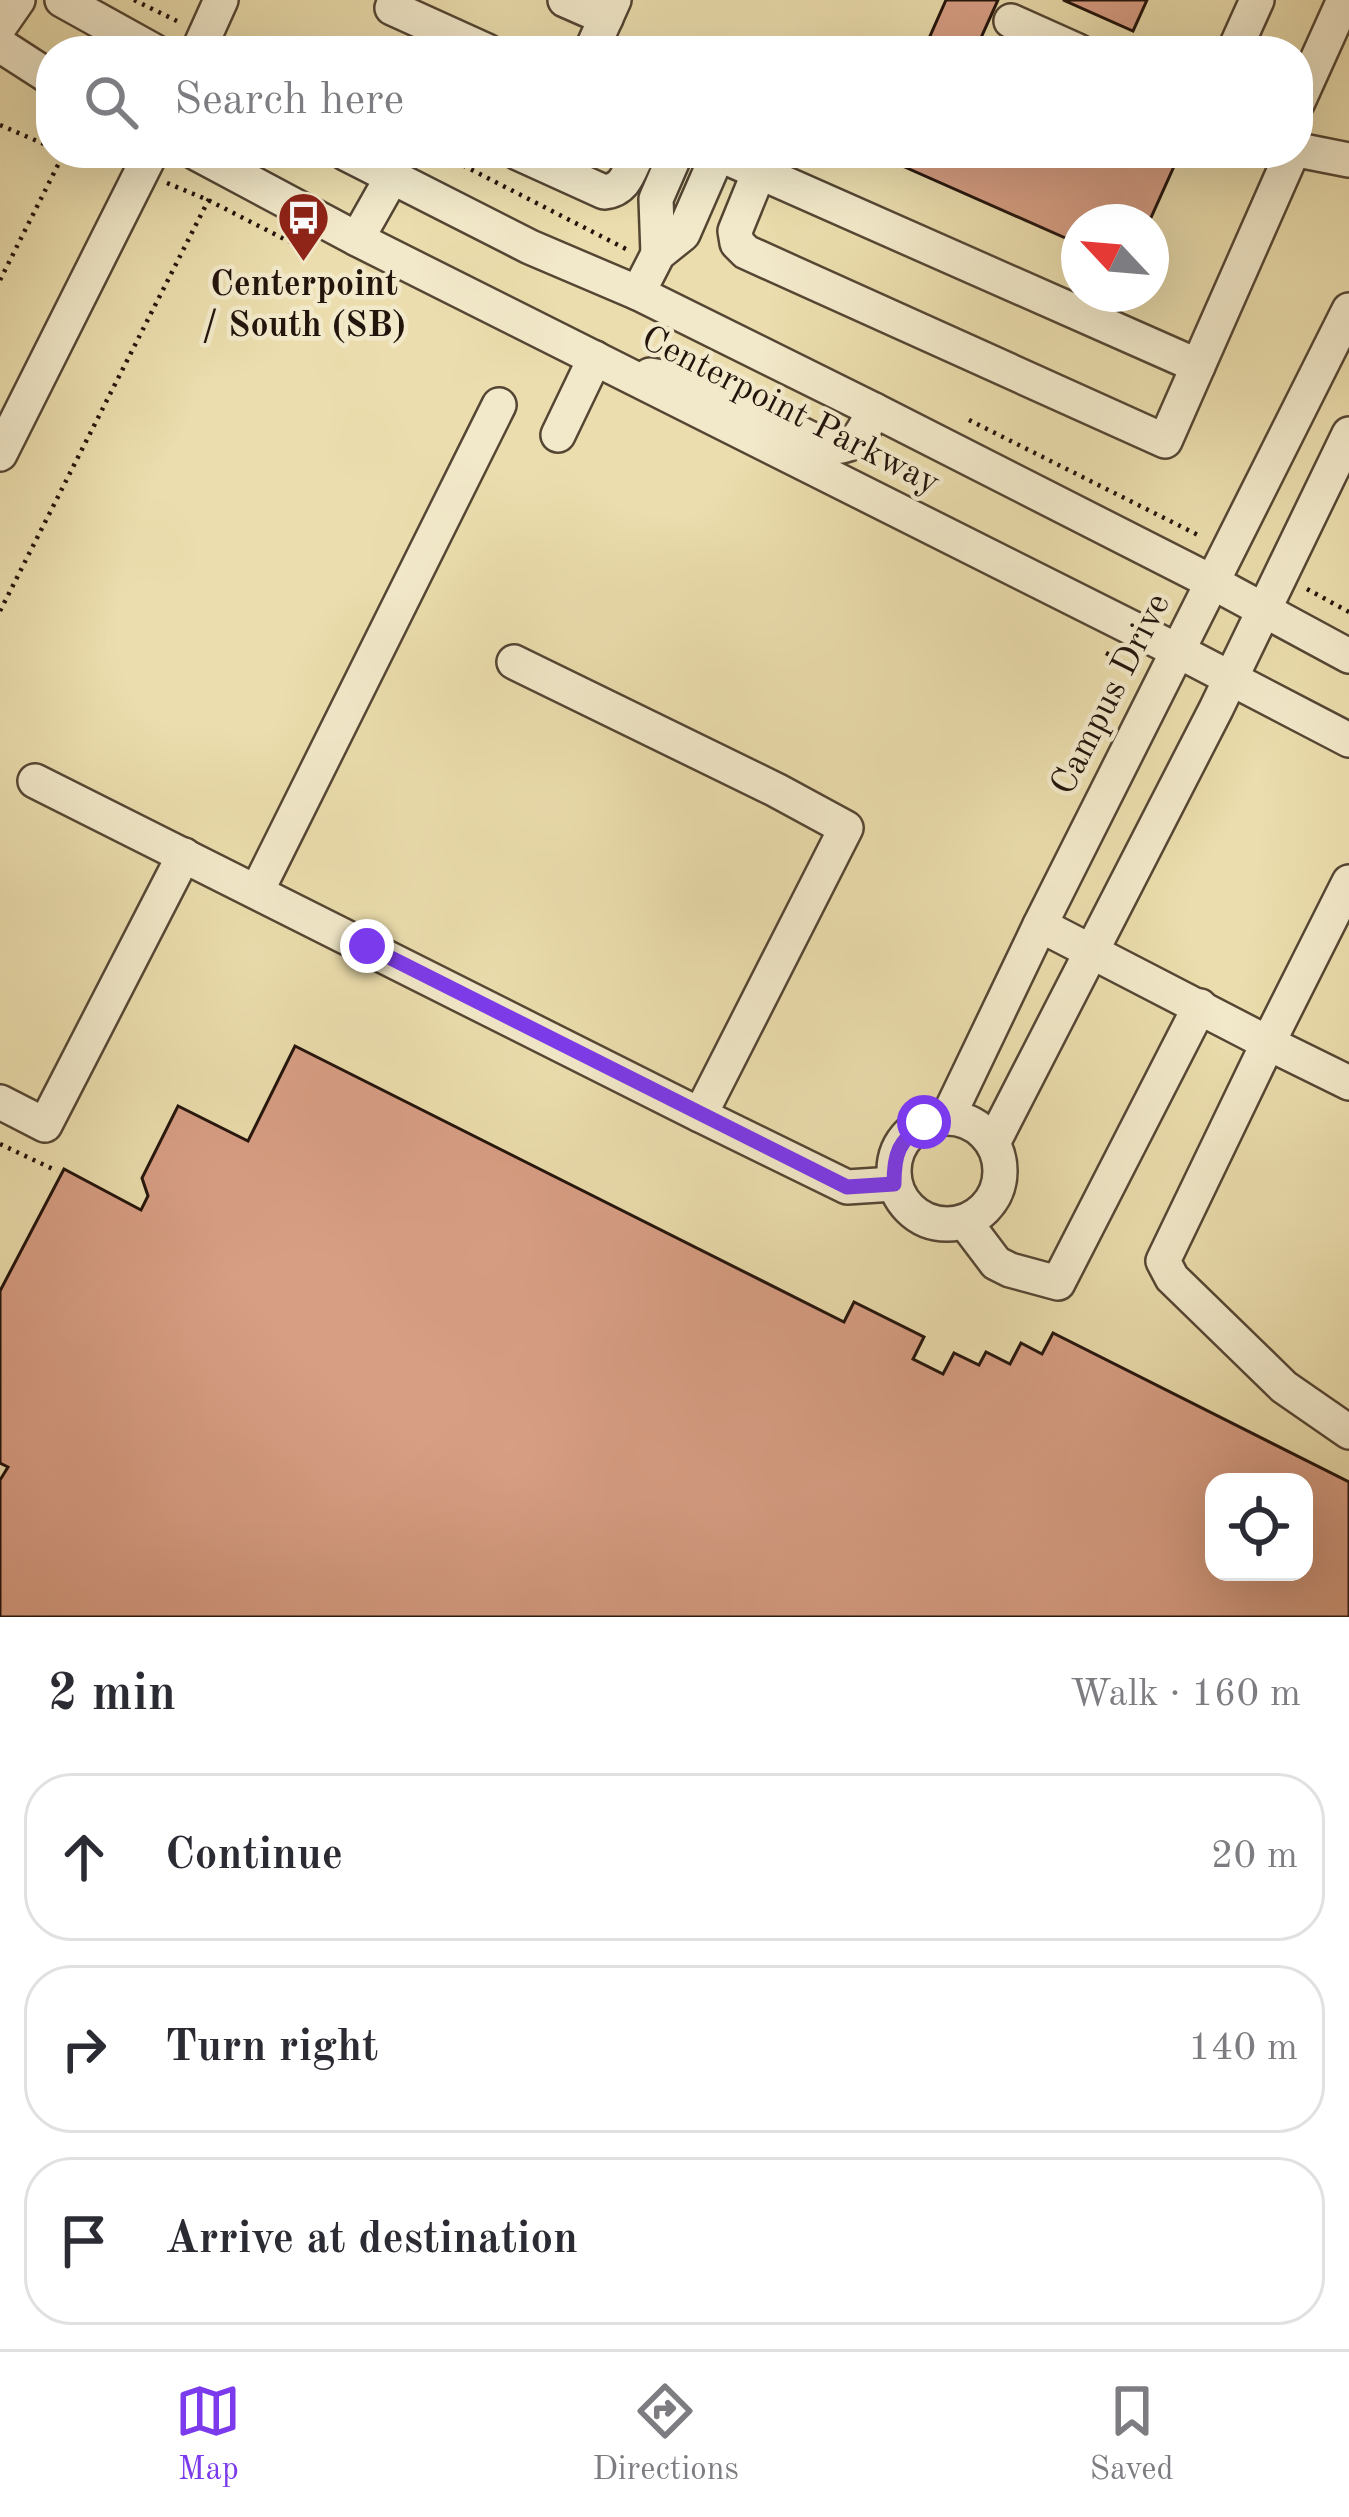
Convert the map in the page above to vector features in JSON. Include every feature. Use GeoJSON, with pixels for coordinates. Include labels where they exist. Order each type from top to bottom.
{"type":"FeatureCollection","features":[{"type":"Feature","properties":{"kind":"street"},"geometry":{"type":"LineString","coordinates":[[0,26],[18,0]]}},
{"type":"Feature","properties":{"kind":"street"},"geometry":{"type":"LineString","coordinates":[[62,0],[127,36]]}},
{"type":"Feature","properties":{"kind":"street"},"geometry":{"type":"LineString","coordinates":[[205,36],[221,0]]}},
{"type":"Feature","properties":{"kind":"street"},"geometry":{"type":"LineString","coordinates":[[395,0],[392,8],[455,36]]}},
{"type":"Feature","properties":{"kind":"street"},"geometry":{"type":"LineString","coordinates":[[566,0],[610,9]]}},
{"type":"Feature","properties":{"kind":"street"},"geometry":{"type":"LineString","coordinates":[[1241,36],[1257,0]]}},
{"type":"Feature","properties":{"kind":"street"},"geometry":{"type":"LineString","coordinates":[[1313,69],[1344,0]]}},
{"type":"Feature","properties":{"kind":"street"},"geometry":{"type":"LineString","coordinates":[[1011,21],[1044,36]]}},
{"type":"Feature","properties":{"kind":"street"},"geometry":{"type":"LineString","coordinates":[[0,45],[36,68]]}},
{"type":"Feature","properties":{"kind":"street"},"geometry":{"type":"LineString","coordinates":[[1313,155],[1349,160]]}},
{"type":"Feature","properties":{"kind":"street"},"geometry":{"type":"LineString","coordinates":[[0,454],[143,168]]}},
{"type":"Feature","properties":{"kind":"street","name":"Centerpoint Parkway"},"geometry":{"type":"LineString","coordinates":[[224,168],[1349,740]]}},
{"type":"Feature","properties":{"kind":"street","name":"Centerpoint Parkway"},"geometry":{"type":"LineString","coordinates":[[374,168],[874,410],[1349,656]]}},
{"type":"Feature","properties":{"kind":"street"},"geometry":{"type":"LineString","coordinates":[[551,168],[604,192],[623,185],[631,168]]}},
{"type":"Feature","properties":{"kind":"street"},"geometry":{"type":"LineString","coordinates":[[658,254],[656,199],[669,168]]}},
{"type":"Feature","properties":{"kind":"street"},"geometry":{"type":"LineString","coordinates":[[638,293],[658,254],[683,234],[711,168]]}},
{"type":"Feature","properties":{"kind":"street"},"geometry":{"type":"LineString","coordinates":[[750,168],[1198,366]]}},
{"type":"Feature","properties":{"kind":"street"},"geometry":{"type":"LineString","coordinates":[[759,172],[735,231],[737,243],[746,252],[1166,441],[1288,168]]}},
{"type":"Feature","properties":{"kind":"street"},"geometry":{"type":"LineString","coordinates":[[357,239],[392,177]]}},
{"type":"Feature","properties":{"kind":"street","name":"Campus Drive"},"geometry":{"type":"LineString","coordinates":[[948,1117],[1349,310]]}},
{"type":"Feature","properties":{"kind":"street"},"geometry":{"type":"LineString","coordinates":[[558,435],[607,364],[699,382],[826,447],[847,447],[862,434],[874,410]]}},
{"type":"Feature","properties":{"kind":"street"},"geometry":{"type":"LineString","coordinates":[[257,891],[499,405]]}},
{"type":"Feature","properties":{"kind":"street"},"geometry":{"type":"LineString","coordinates":[[993,1143],[1094,952],[1349,434]]}},
{"type":"Feature","properties":{"kind":"street"},"geometry":{"type":"LineString","coordinates":[[514,662],[846,828],[700,1115]]}},
{"type":"Feature","properties":{"kind":"street"},"geometry":{"type":"LineString","coordinates":[[35,781],[847,1187],[894,1184]]}},
{"type":"Feature","properties":{"kind":"street"},"geometry":{"type":"LineString","coordinates":[[0,1102],[45,1125],[184,855]]}},
{"type":"Feature","properties":{"kind":"street"},"geometry":{"type":"LineString","coordinates":[[1349,882],[1163,1261],[1172,1278],[1284,1387],[1349,1432]]}},
{"type":"Feature","properties":{"kind":"street"},"geometry":{"type":"LineString","coordinates":[[1040,925],[1349,1083]]}},
{"type":"Feature","properties":{"kind":"street"},"geometry":{"type":"LineString","coordinates":[[965,1222],[996,1263],[1058,1283],[1200,1006]]}},
{"type":"Feature","properties":{"kind":"street"},"geometry":{"type":"LineString","coordinates":[[948,1117],[974,1124],[993,1143],[1001,1166],[998,1190],[986,1210],[947,1226],[914,1214],[902,1200],[894,1184],[894,1159],[905,1137],[924,1122],[948,1117]]}},
{"type":"Feature","properties":{"kind":"path"},"geometry":{"type":"LineString","coordinates":[[134,0],[159,13]]}},
{"type":"Feature","properties":{"kind":"path"},"geometry":{"type":"LineString","coordinates":[[0,124],[36,140]]}},
{"type":"Feature","properties":{"kind":"path"},"geometry":{"type":"LineString","coordinates":[[0,280],[60,168]]}},
{"type":"Feature","properties":{"kind":"path"},"geometry":{"type":"LineString","coordinates":[[468,168],[619,245]]}},
{"type":"Feature","properties":{"kind":"path"},"geometry":{"type":"LineString","coordinates":[[0,611],[213,192]]}},
{"type":"Feature","properties":{"kind":"path"},"geometry":{"type":"LineString","coordinates":[[1303,587],[1349,612]]}},
{"type":"Feature","properties":{"kind":"path"},"geometry":{"type":"LineString","coordinates":[[0,1144],[57,1171]]}},
{"type":"Feature","properties":{"kind":"building"},"geometry":{"type":"Polygon","coordinates":[[[946,0],[998,0],[982,36],[930,36],[946,0]]]}},
{"type":"Feature","properties":{"kind":"building"},"geometry":{"type":"Polygon","coordinates":[[[1063,0],[1147,0],[1133,31],[1063,0]]]}},
{"type":"Feature","properties":{"kind":"building"},"geometry":{"type":"Polygon","coordinates":[[[907,168],[1173,168],[1157,204],[1061,204],[1061,236],[907,168]]]}},
{"type":"Feature","properties":{"kind":"building"},"geometry":{"type":"Polygon","coordinates":[[[295,1046],[844,1322],[854,1302],[924,1337],[913,1359],[943,1374],[954,1353],[979,1365],[986,1352],[1010,1364],[1021,1343],[1042,1354],[1053,1333],[1349,1482],[1349,1617],[0,1617],[0,1480],[8,1467],[0,1463],[0,1291],[64,1169],[141,1210],[148,1196],[142,1178],[178,1106],[248,1141],[295,1046]]]}},
{"type":"Feature","properties":{"kind":"place","name":"Centerpoint / South (SB)"},"geometry":{"type":"Point","coordinates":[304,264]}},
{"type":"Feature","properties":{"kind":"route"},"geometry":{"type":"LineString","coordinates":[[367,946],[847,1187],[894,1184],[894,1159],[905,1137],[924,1122]]}}]}
